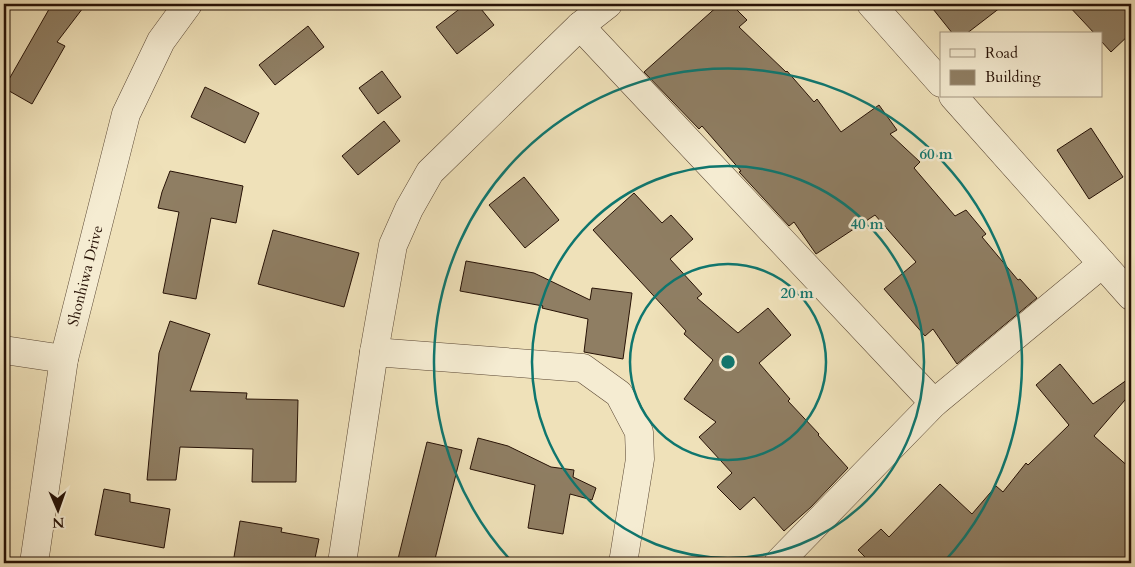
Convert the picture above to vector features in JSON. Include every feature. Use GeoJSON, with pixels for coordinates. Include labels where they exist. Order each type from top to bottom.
{"type":"FeatureCollection","features":[{"type":"Feature","properties":{"kind":"street","name":"Shonhiwa Drive"},"geometry":{"type":"LineString","coordinates":[[34,563],[64,359],[126,114],[161,41],[188,4]]}},
{"type":"Feature","properties":{"kind":"street"},"geometry":{"type":"LineString","coordinates":[[342,563],[374,352],[393,245],[409,209],[430,172],[580,26],[608,4]]}},
{"type":"Feature","properties":{"kind":"street"},"geometry":{"type":"LineString","coordinates":[[871,4],[940,82]]}},
{"type":"Feature","properties":{"kind":"street"},"geometry":{"type":"LineString","coordinates":[[580,26],[934,403]]}},
{"type":"Feature","properties":{"kind":"street"},"geometry":{"type":"LineString","coordinates":[[955,98],[1131,296]]}},
{"type":"Feature","properties":{"kind":"street"},"geometry":{"type":"LineString","coordinates":[[778,563],[934,403],[1102,264]]}},
{"type":"Feature","properties":{"kind":"street"},"geometry":{"type":"LineString","coordinates":[[4,350],[64,359]]}},
{"type":"Feature","properties":{"kind":"street"},"geometry":{"type":"LineString","coordinates":[[374,352],[583,368],[619,394],[639,432],[640,459],[624,563]]}},
{"type":"Feature","properties":{"kind":"building"},"geometry":{"type":"Polygon","coordinates":[[[52,4],[86,4],[57,42],[65,46],[32,104],[4,88],[52,4]]]}},
{"type":"Feature","properties":{"kind":"building"},"geometry":{"type":"Polygon","coordinates":[[[466,4],[477,4],[494,25],[457,54],[436,27],[466,4]]]}},
{"type":"Feature","properties":{"kind":"building"},"geometry":{"type":"Polygon","coordinates":[[[720,4],[731,4],[747,20],[739,27],[787,71],[814,102],[817,99],[841,132],[879,105],[897,130],[890,134],[920,162],[914,168],[955,216],[966,210],[986,234],[982,237],[1018,280],[1020,279],[1037,298],[957,364],[933,329],[925,336],[884,289],[916,262],[875,215],[816,254],[794,222],[789,226],[739,172],[741,171],[702,126],[699,129],[644,72],[720,4]]]}},
{"type":"Feature","properties":{"kind":"building"},"geometry":{"type":"Polygon","coordinates":[[[929,4],[1005,4],[969,32],[951,32],[929,4]]]}},
{"type":"Feature","properties":{"kind":"building"},"geometry":{"type":"Polygon","coordinates":[[[1067,4],[1131,4],[1131,33],[1111,52],[1102,42],[1102,32],[1093,32],[1067,4]]]}},
{"type":"Feature","properties":{"kind":"building"},"geometry":{"type":"Polygon","coordinates":[[[308,26],[324,47],[275,85],[259,65],[308,26]]]}},
{"type":"Feature","properties":{"kind":"building"},"geometry":{"type":"Polygon","coordinates":[[[382,71],[401,97],[378,114],[359,88],[382,71]]]}},
{"type":"Feature","properties":{"kind":"building"},"geometry":{"type":"Polygon","coordinates":[[[205,87],[259,113],[245,143],[191,117],[205,87]]]}},
{"type":"Feature","properties":{"kind":"building"},"geometry":{"type":"Polygon","coordinates":[[[384,121],[400,141],[358,175],[342,156],[384,121]]]}},
{"type":"Feature","properties":{"kind":"building"},"geometry":{"type":"Polygon","coordinates":[[[1091,128],[1123,177],[1089,199],[1057,150],[1091,128]]]}},
{"type":"Feature","properties":{"kind":"building"},"geometry":{"type":"Polygon","coordinates":[[[170,171],[243,186],[236,223],[211,218],[196,299],[163,293],[179,212],[158,208],[170,171]]]}},
{"type":"Feature","properties":{"kind":"building"},"geometry":{"type":"Polygon","coordinates":[[[524,177],[559,220],[525,248],[489,205],[524,177]]]}},
{"type":"Feature","properties":{"kind":"building"},"geometry":{"type":"Polygon","coordinates":[[[634,193],[662,223],[671,215],[693,239],[670,259],[702,294],[697,298],[738,333],[768,308],[791,335],[759,363],[790,399],[788,401],[848,468],[811,507],[784,531],[754,497],[740,510],[717,487],[732,473],[699,437],[716,422],[684,399],[713,360],[684,334],[686,331],[593,230],[634,193]]]}},
{"type":"Feature","properties":{"kind":"building"},"geometry":{"type":"Polygon","coordinates":[[[273,230],[359,253],[344,307],[258,284],[273,230]]]}},
{"type":"Feature","properties":{"kind":"building"},"geometry":{"type":"Polygon","coordinates":[[[466,261],[534,273],[590,300],[592,288],[632,293],[623,359],[584,352],[588,319],[542,308],[543,306],[460,291],[466,261]]]}},
{"type":"Feature","properties":{"kind":"building"},"geometry":{"type":"Polygon","coordinates":[[[170,321],[210,334],[190,391],[247,393],[246,399],[298,400],[296,482],[252,482],[253,449],[180,447],[176,480],[147,480],[159,353],[170,321]]]}},
{"type":"Feature","properties":{"kind":"building"},"geometry":{"type":"Polygon","coordinates":[[[1060,364],[1093,404],[1131,377],[1131,393],[1094,436],[1131,469],[1131,563],[865,563],[868,560],[858,550],[881,529],[889,537],[940,484],[972,514],[996,486],[1003,492],[1026,463],[1028,465],[1069,425],[1036,385],[1060,364]]]}},
{"type":"Feature","properties":{"kind":"building"},"geometry":{"type":"Polygon","coordinates":[[[478,438],[508,446],[551,467],[574,470],[573,477],[596,488],[592,500],[570,494],[563,534],[528,528],[535,485],[470,469],[478,438]]]}},
{"type":"Feature","properties":{"kind":"building"},"geometry":{"type":"Polygon","coordinates":[[[427,442],[462,450],[434,563],[397,563],[427,442]]]}},
{"type":"Feature","properties":{"kind":"building"},"geometry":{"type":"Polygon","coordinates":[[[104,489],[130,494],[130,502],[170,509],[164,548],[95,535],[104,489]]]}},
{"type":"Feature","properties":{"kind":"building"},"geometry":{"type":"Polygon","coordinates":[[[240,521],[282,528],[281,532],[319,539],[314,563],[233,563],[240,521]]]}}]}
